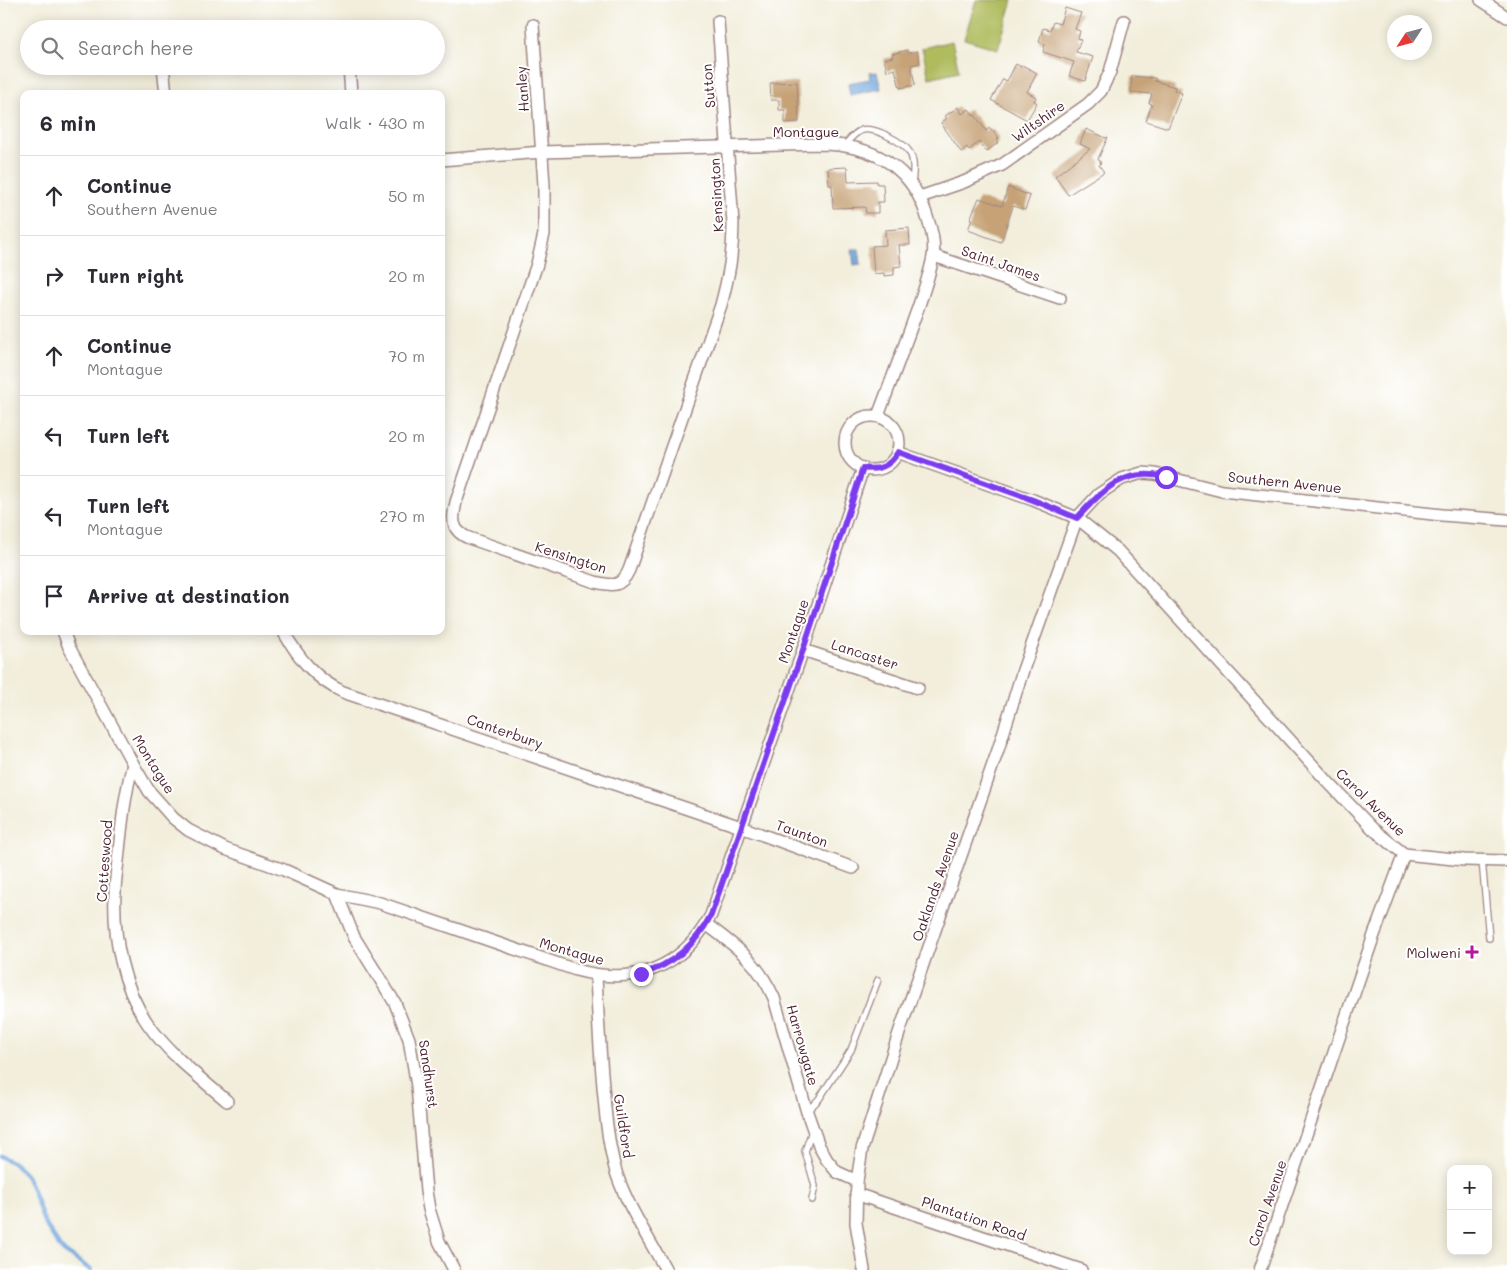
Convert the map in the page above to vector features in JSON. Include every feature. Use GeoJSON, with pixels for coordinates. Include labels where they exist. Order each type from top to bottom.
{"type":"FeatureCollection","features":[{"type":"Feature","properties":{"kind":"street"},"geometry":{"type":"LineString","coordinates":[[1481,0],[1507,17]]}},
{"type":"Feature","properties":{"kind":"street","name":"Sutton"},"geometry":{"type":"LineString","coordinates":[[718,21],[728,147]]}},
{"type":"Feature","properties":{"kind":"street","name":"Wiltshire"},"geometry":{"type":"LineString","coordinates":[[920,197],[964,182],[1002,165],[1088,104],[1101,91],[1110,72],[1124,21]]}},
{"type":"Feature","properties":{"kind":"street","name":"Hanley"},"geometry":{"type":"LineString","coordinates":[[533,25],[542,152]]}},
{"type":"Feature","properties":{"kind":"street"},"geometry":{"type":"LineString","coordinates":[[164,75],[166,90]]}},
{"type":"Feature","properties":{"kind":"street"},"geometry":{"type":"LineString","coordinates":[[350,75],[351,90]]}},
{"type":"Feature","properties":{"kind":"street","name":"Montague"},"geometry":{"type":"LineString","coordinates":[[445,160],[542,152],[818,144],[845,145],[866,150],[881,157],[898,169],[920,197],[931,230],[934,256],[908,336],[878,416]]}},
{"type":"Feature","properties":{"kind":"street","name":"Kensington"},"geometry":{"type":"LineString","coordinates":[[542,152],[544,234],[537,264],[456,502],[452,516],[453,524],[458,532],[469,538],[595,582],[615,585],[622,581],[629,570],[721,305],[731,269],[733,223],[728,147]]}},
{"type":"Feature","properties":{"kind":"street","name":"Saint James"},"geometry":{"type":"LineString","coordinates":[[934,256],[1060,298]]}},
{"type":"Feature","properties":{"kind":"street"},"geometry":{"type":"LineString","coordinates":[[878,416],[893,426],[899,443],[898,452],[894,460],[880,469],[872,470],[863,468],[850,458],[846,449],[846,441],[848,432],[853,424],[860,419],[878,416]]}},
{"type":"Feature","properties":{"kind":"street","name":"Carol Avenue"},"geometry":{"type":"LineString","coordinates":[[898,452],[1033,500],[1077,518],[1118,551],[1372,829],[1404,854],[1365,962],[1260,1270]]}},
{"type":"Feature","properties":{"kind":"street","name":"Montague"},"geometry":{"type":"LineString","coordinates":[[65,635],[132,764],[149,791],[188,830],[225,849],[284,870],[337,894],[380,903],[596,976],[618,977],[631,975],[657,968],[680,955],[696,940],[711,915],[803,650],[863,468]]}},
{"type":"Feature","properties":{"kind":"street","name":"Southern Avenue"},"geometry":{"type":"LineString","coordinates":[[1077,518],[1099,494],[1122,479],[1142,473],[1156,474],[1222,491],[1442,515],[1507,520]]}},
{"type":"Feature","properties":{"kind":"street","name":"Oaklands Avenue"},"geometry":{"type":"LineString","coordinates":[[864,1270],[856,1223],[857,1181],[862,1149],[900,1030],[998,750],[1038,624],[1077,518]]}},
{"type":"Feature","properties":{"kind":"street","name":"Canterbury"},"geometry":{"type":"LineString","coordinates":[[286,635],[310,670],[324,682],[343,692],[741,827]]}},
{"type":"Feature","properties":{"kind":"street","name":"Lancaster"},"geometry":{"type":"LineString","coordinates":[[803,650],[918,688]]}},
{"type":"Feature","properties":{"kind":"street","name":"Cotteswood"},"geometry":{"type":"LineString","coordinates":[[132,764],[122,820],[115,892],[117,939],[125,974],[138,1008],[156,1035],[188,1068],[227,1101]]}},
{"type":"Feature","properties":{"kind":"street","name":"Taunton"},"geometry":{"type":"LineString","coordinates":[[741,827],[853,868]]}},
{"type":"Feature","properties":{"kind":"street"},"geometry":{"type":"LineString","coordinates":[[1404,854],[1507,861]]}},
{"type":"Feature","properties":{"kind":"street","name":"Sandhurst"},"geometry":{"type":"LineString","coordinates":[[337,894],[354,937],[395,1003],[410,1039],[418,1086],[429,1209],[439,1241],[454,1270]]}},
{"type":"Feature","properties":{"kind":"street","name":"Harrowgate"},"geometry":{"type":"LineString","coordinates":[[706,924],[740,950],[760,970],[774,998],[812,1129],[819,1146],[831,1166],[842,1175],[857,1181]]}},
{"type":"Feature","properties":{"kind":"street","name":"Guildford"},"geometry":{"type":"LineString","coordinates":[[596,976],[606,1123],[614,1162],[617,1174],[632,1208],[666,1270]]}},
{"type":"Feature","properties":{"kind":"street","name":"Plantation Road"},"geometry":{"type":"LineString","coordinates":[[856,1194],[1081,1270]]}},
{"type":"Feature","properties":{"kind":"lane"},"geometry":{"type":"LineString","coordinates":[[845,145],[852,135],[867,130],[882,134],[900,143],[911,155],[914,172],[912,185]]}},
{"type":"Feature","properties":{"kind":"lane"},"geometry":{"type":"LineString","coordinates":[[1482,860],[1489,938]]}},
{"type":"Feature","properties":{"kind":"lane"},"geometry":{"type":"LineString","coordinates":[[807,1112],[819,1099],[851,1050],[878,980]]}},
{"type":"Feature","properties":{"kind":"lane"},"geometry":{"type":"LineString","coordinates":[[812,1129],[805,1151],[814,1180],[815,1192],[812,1200]]}},
{"type":"Feature","properties":{"kind":"green space"},"geometry":{"type":"Polygon","coordinates":[[[976,0],[1013,0],[998,49],[964,39],[976,0]]]}},
{"type":"Feature","properties":{"kind":"green space"},"geometry":{"type":"Polygon","coordinates":[[[952,41],[959,71],[929,78],[922,48],[952,41]]]}},
{"type":"Feature","properties":{"kind":"water"},"geometry":{"type":"Polygon","coordinates":[[[877,72],[881,89],[850,95],[848,83],[870,79],[869,73],[877,72]]]}},
{"type":"Feature","properties":{"kind":"water"},"geometry":{"type":"Polygon","coordinates":[[[852,249],[859,249],[861,264],[854,265],[852,249]]]}},
{"type":"Feature","properties":{"kind":"building"},"geometry":{"type":"Polygon","coordinates":[[[1065,8],[1081,13],[1075,29],[1080,31],[1078,39],[1081,40],[1076,52],[1093,57],[1085,81],[1069,76],[1074,62],[1043,52],[1045,44],[1039,42],[1043,28],[1050,30],[1053,22],[1060,24],[1065,8]]]}},
{"type":"Feature","properties":{"kind":"building"},"geometry":{"type":"Polygon","coordinates":[[[907,50],[908,53],[917,51],[920,63],[911,65],[915,85],[900,88],[895,69],[887,71],[884,59],[893,57],[892,54],[907,50]]]}},
{"type":"Feature","properties":{"kind":"building"},"geometry":{"type":"Polygon","coordinates":[[[1016,64],[1037,73],[1027,92],[1036,97],[1034,101],[1037,103],[1027,120],[991,100],[1003,79],[1007,81],[1016,64]]]}},
{"type":"Feature","properties":{"kind":"building"},"geometry":{"type":"Polygon","coordinates":[[[1132,76],[1155,78],[1155,81],[1175,87],[1174,90],[1182,93],[1168,128],[1146,121],[1152,104],[1149,103],[1152,94],[1131,92],[1132,76]]]}},
{"type":"Feature","properties":{"kind":"building"},"geometry":{"type":"Polygon","coordinates":[[[797,82],[799,122],[785,123],[785,110],[779,110],[779,100],[771,100],[770,83],[797,82]]]}},
{"type":"Feature","properties":{"kind":"building"},"geometry":{"type":"Polygon","coordinates":[[[958,107],[962,114],[969,109],[986,131],[989,128],[991,131],[993,130],[999,138],[997,140],[999,142],[986,152],[979,142],[969,150],[967,147],[961,152],[941,123],[947,118],[945,116],[958,107]]]}},
{"type":"Feature","properties":{"kind":"building"},"geometry":{"type":"Polygon","coordinates":[[[1086,129],[1106,138],[1108,137],[1098,159],[1101,163],[1099,165],[1104,172],[1068,195],[1055,176],[1090,149],[1080,144],[1086,129]]]}},
{"type":"Feature","properties":{"kind":"building"},"geometry":{"type":"Polygon","coordinates":[[[847,167],[848,182],[877,181],[877,184],[883,184],[884,202],[878,202],[878,213],[866,213],[865,207],[833,208],[832,185],[829,185],[828,168],[847,167]]]}},
{"type":"Feature","properties":{"kind":"building"},"geometry":{"type":"Polygon","coordinates":[[[1008,187],[1030,196],[1025,210],[1013,206],[1001,242],[968,230],[972,219],[970,219],[979,198],[1002,206],[1008,187]]]}},
{"type":"Feature","properties":{"kind":"building"},"geometry":{"type":"Polygon","coordinates":[[[909,228],[910,245],[899,245],[901,266],[894,267],[894,275],[874,274],[872,246],[886,245],[885,230],[909,228]]]}},
{"type":"Feature","properties":{"kind":"waterway"},"geometry":{"type":"LineString","coordinates":[[0,1156],[15,1164],[26,1176],[44,1222],[61,1249],[91,1270]]}},
{"type":"Feature","properties":{"kind":"place","name":"Molweni"},"geometry":{"type":"Point","coordinates":[1472,952]}},
{"type":"Feature","properties":{"kind":"route"},"geometry":{"type":"LineString","coordinates":[[641,974],[651,971],[680,955],[696,940],[711,915],[803,650],[863,468],[880,469],[894,460],[898,452],[1033,500],[1077,518],[1099,494],[1122,479],[1142,473],[1166,477]]}}]}
